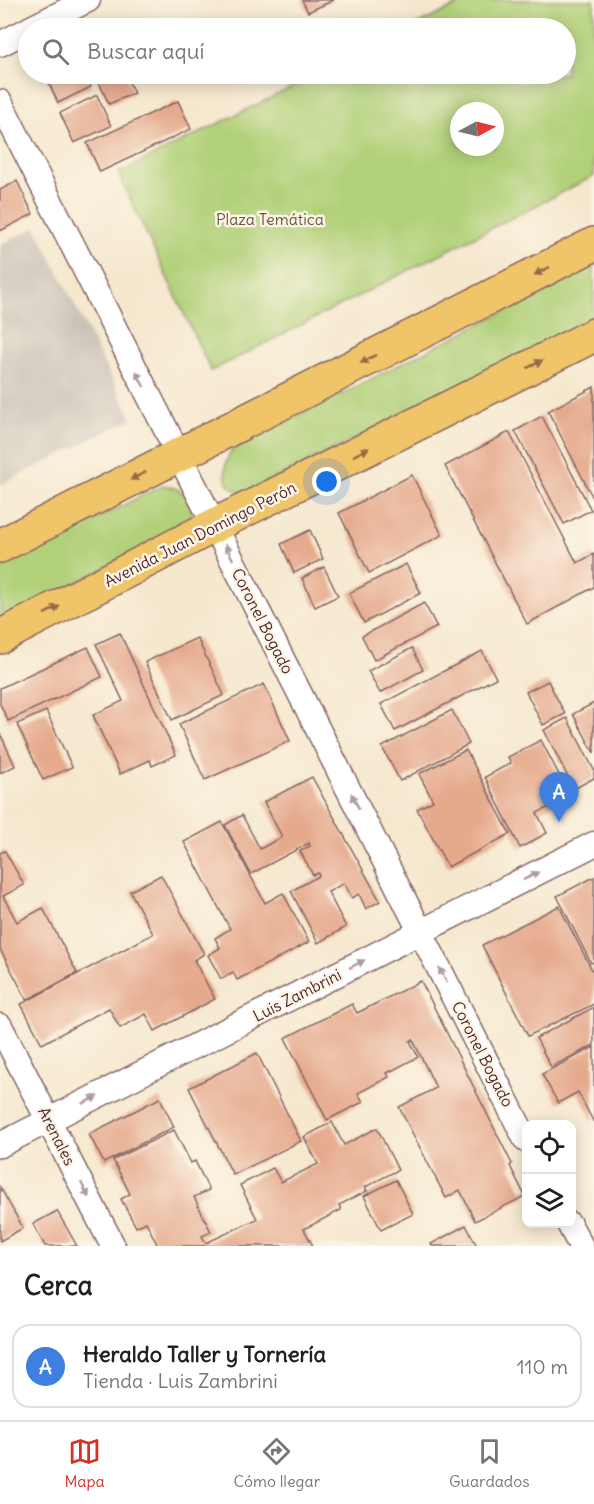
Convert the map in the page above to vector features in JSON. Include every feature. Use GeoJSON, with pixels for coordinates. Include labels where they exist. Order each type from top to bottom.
{"type":"FeatureCollection","features":[{"type":"Feature","properties":{"kind":"main road"},"geometry":{"type":"LineString","coordinates":[[0,546],[594,244]]}},
{"type":"Feature","properties":{"kind":"main road","name":"Avenida Juan Domingo Perón"},"geometry":{"type":"LineString","coordinates":[[0,637],[215,525],[594,335]]}},
{"type":"Feature","properties":{"kind":"street"},"geometry":{"type":"LineString","coordinates":[[52,18],[88,0]]}},
{"type":"Feature","properties":{"kind":"street"},"geometry":{"type":"LineString","coordinates":[[0,44],[18,35]]}},
{"type":"Feature","properties":{"kind":"street","name":"Coronel Bogado"},"geometry":{"type":"LineString","coordinates":[[0,102],[522,1132]]}},
{"type":"Feature","properties":{"kind":"street","name":"Luis Zambrini"},"geometry":{"type":"LineString","coordinates":[[0,1145],[594,844]]}},
{"type":"Feature","properties":{"kind":"street","name":"Arenales"},"geometry":{"type":"LineString","coordinates":[[0,1026],[113,1246]]}},
{"type":"Feature","properties":{"kind":"street"},"geometry":{"type":"LineString","coordinates":[[571,1228],[580,1246]]}},
{"type":"Feature","properties":{"kind":"shaded area"},"geometry":{"type":"Polygon","coordinates":[[[36,227],[132,419],[0,485],[0,245],[36,227]]]}},
{"type":"Feature","properties":{"kind":"green space","name":"Plaza Temática"},"geometry":{"type":"Polygon","coordinates":[[[468,0],[594,0],[594,176],[211,371],[118,173],[299,84],[576,84],[576,18],[431,18],[468,0]]]}},
{"type":"Feature","properties":{"kind":"green space"},"geometry":{"type":"Polygon","coordinates":[[[594,266],[594,321],[245,493],[237,491],[227,482],[226,462],[233,449],[594,266]]]}},
{"type":"Feature","properties":{"kind":"green space"},"geometry":{"type":"Polygon","coordinates":[[[163,485],[185,493],[189,498],[192,510],[186,526],[0,622],[0,568],[163,485]]]}},
{"type":"Feature","properties":{"kind":"building"},"geometry":{"type":"Polygon","coordinates":[[[302,0],[334,0],[308,12],[302,0]]]}},
{"type":"Feature","properties":{"kind":"building"},"geometry":{"type":"Polygon","coordinates":[[[49,84],[90,84],[91,87],[58,103],[49,84]]]}},
{"type":"Feature","properties":{"kind":"building"},"geometry":{"type":"Polygon","coordinates":[[[100,84],[130,84],[134,93],[109,104],[100,84]]]}},
{"type":"Feature","properties":{"kind":"building"},"geometry":{"type":"Polygon","coordinates":[[[97,95],[111,126],[74,143],[60,113],[97,95]]]}},
{"type":"Feature","properties":{"kind":"building"},"geometry":{"type":"Polygon","coordinates":[[[178,101],[191,129],[100,172],[87,143],[178,101]]]}},
{"type":"Feature","properties":{"kind":"building"},"geometry":{"type":"Polygon","coordinates":[[[17,181],[33,214],[0,231],[0,190],[17,181]]]}},
{"type":"Feature","properties":{"kind":"building"},"geometry":{"type":"Polygon","coordinates":[[[594,387],[594,500],[548,411],[594,387]]]}},
{"type":"Feature","properties":{"kind":"building"},"geometry":{"type":"Polygon","coordinates":[[[542,416],[591,510],[564,524],[515,431],[542,416]]]}},
{"type":"Feature","properties":{"kind":"building"},"geometry":{"type":"Polygon","coordinates":[[[509,432],[577,563],[594,554],[594,587],[527,624],[445,466],[509,432]]]}},
{"type":"Feature","properties":{"kind":"building"},"geometry":{"type":"Polygon","coordinates":[[[412,475],[442,535],[369,573],[339,513],[412,475]]]}},
{"type":"Feature","properties":{"kind":"building"},"geometry":{"type":"Polygon","coordinates":[[[310,530],[323,559],[294,573],[281,544],[310,530]]]}},
{"type":"Feature","properties":{"kind":"building"},"geometry":{"type":"Polygon","coordinates":[[[406,564],[421,593],[364,623],[349,593],[406,564]]]}},
{"type":"Feature","properties":{"kind":"building"},"geometry":{"type":"Polygon","coordinates":[[[324,567],[338,596],[315,607],[302,578],[324,567]]]}},
{"type":"Feature","properties":{"kind":"building"},"geometry":{"type":"Polygon","coordinates":[[[424,603],[437,627],[374,660],[362,636],[424,603]]]}},
{"type":"Feature","properties":{"kind":"building"},"geometry":{"type":"Polygon","coordinates":[[[120,633],[176,755],[152,766],[150,760],[120,774],[93,715],[123,701],[96,644],[120,633]]]}},
{"type":"Feature","properties":{"kind":"building"},"geometry":{"type":"Polygon","coordinates":[[[197,638],[224,695],[172,720],[145,662],[197,638]]]}},
{"type":"Feature","properties":{"kind":"building"},"geometry":{"type":"Polygon","coordinates":[[[88,647],[102,677],[8,721],[0,704],[0,688],[88,647]]]}},
{"type":"Feature","properties":{"kind":"building"},"geometry":{"type":"Polygon","coordinates":[[[412,648],[423,670],[380,693],[368,671],[412,648]]]}},
{"type":"Feature","properties":{"kind":"building"},"geometry":{"type":"Polygon","coordinates":[[[482,651],[496,678],[395,731],[381,704],[482,651]]]}},
{"type":"Feature","properties":{"kind":"building"},"geometry":{"type":"Polygon","coordinates":[[[548,681],[565,714],[543,725],[526,692],[548,681]]]}},
{"type":"Feature","properties":{"kind":"building"},"geometry":{"type":"Polygon","coordinates":[[[264,684],[290,741],[205,780],[179,724],[264,684]]]}},
{"type":"Feature","properties":{"kind":"building"},"geometry":{"type":"Polygon","coordinates":[[[594,703],[594,753],[573,714],[594,703]]]}},
{"type":"Feature","properties":{"kind":"building"},"geometry":{"type":"Polygon","coordinates":[[[452,710],[469,744],[400,781],[382,747],[452,710]]]}},
{"type":"Feature","properties":{"kind":"building"},"geometry":{"type":"Polygon","coordinates":[[[46,711],[72,767],[43,780],[17,724],[46,711]]]}},
{"type":"Feature","properties":{"kind":"building"},"geometry":{"type":"Polygon","coordinates":[[[567,718],[594,770],[594,778],[574,789],[544,730],[567,718]]]}},
{"type":"Feature","properties":{"kind":"building"},"geometry":{"type":"Polygon","coordinates":[[[0,733],[15,766],[0,773],[0,733]]]}},
{"type":"Feature","properties":{"kind":"building"},"geometry":{"type":"Polygon","coordinates":[[[541,740],[570,796],[537,813],[547,833],[520,848],[485,777],[511,763],[508,757],[541,740]]]}},
{"type":"Feature","properties":{"kind":"building"},"geometry":{"type":"Polygon","coordinates":[[[466,750],[510,834],[448,867],[417,809],[433,801],[419,774],[466,750]]]}},
{"type":"Feature","properties":{"kind":"building"},"geometry":{"type":"Polygon","coordinates":[[[312,777],[380,901],[366,909],[359,894],[352,898],[344,883],[328,892],[346,927],[318,943],[291,891],[319,876],[318,873],[313,875],[300,851],[310,846],[309,843],[251,874],[225,825],[242,815],[260,849],[282,837],[264,802],[312,777]]]}},
{"type":"Feature","properties":{"kind":"building"},"geometry":{"type":"Polygon","coordinates":[[[222,822],[265,903],[283,893],[309,942],[237,980],[233,972],[221,979],[208,955],[220,948],[215,938],[230,929],[184,842],[222,822]]]}},
{"type":"Feature","properties":{"kind":"building"},"geometry":{"type":"Polygon","coordinates":[[[5,851],[24,885],[3,896],[17,922],[43,908],[77,973],[27,1000],[0,949],[0,853],[5,851]]]}},
{"type":"Feature","properties":{"kind":"building"},"geometry":{"type":"Polygon","coordinates":[[[161,875],[204,954],[194,960],[215,999],[155,1031],[146,1014],[120,1028],[109,1008],[42,1044],[21,1004],[153,934],[130,891],[161,875]]]}},
{"type":"Feature","properties":{"kind":"building"},"geometry":{"type":"Polygon","coordinates":[[[594,877],[594,962],[591,963],[557,896],[594,877]]]}},
{"type":"Feature","properties":{"kind":"building"},"geometry":{"type":"Polygon","coordinates":[[[559,906],[594,974],[594,1004],[528,1036],[482,945],[559,906]]]}},
{"type":"Feature","properties":{"kind":"building"},"geometry":{"type":"Polygon","coordinates":[[[421,981],[512,1164],[510,1166],[522,1190],[522,1198],[475,1221],[460,1190],[446,1198],[399,1107],[436,1088],[413,1040],[410,1041],[418,1057],[387,1073],[389,1077],[358,1093],[363,1102],[327,1120],[285,1038],[352,1004],[357,1013],[421,981]]]}},
{"type":"Feature","properties":{"kind":"building"},"geometry":{"type":"Polygon","coordinates":[[[594,1007],[594,1045],[551,1067],[536,1038],[594,1007]]]}},
{"type":"Feature","properties":{"kind":"building"},"geometry":{"type":"Polygon","coordinates":[[[594,1047],[594,1123],[578,1092],[558,1103],[542,1074],[594,1047]]]}},
{"type":"Feature","properties":{"kind":"building"},"geometry":{"type":"Polygon","coordinates":[[[257,1053],[301,1141],[233,1175],[189,1088],[257,1053]]]}},
{"type":"Feature","properties":{"kind":"building"},"geometry":{"type":"Polygon","coordinates":[[[160,1098],[174,1127],[104,1163],[89,1134],[160,1098]]]}},
{"type":"Feature","properties":{"kind":"building"},"geometry":{"type":"Polygon","coordinates":[[[332,1122],[344,1145],[377,1128],[398,1170],[365,1187],[367,1191],[339,1205],[341,1210],[304,1229],[313,1246],[158,1246],[146,1222],[136,1227],[121,1199],[130,1194],[113,1160],[174,1130],[191,1163],[195,1161],[209,1190],[194,1197],[211,1232],[202,1236],[206,1243],[257,1219],[240,1185],[273,1168],[281,1182],[318,1164],[304,1137],[332,1122]]]}},
{"type":"Feature","properties":{"kind":"building"},"geometry":{"type":"Polygon","coordinates":[[[396,1180],[413,1214],[381,1230],[364,1196],[396,1180]]]}},
{"type":"Feature","properties":{"kind":"building"},"geometry":{"type":"Polygon","coordinates":[[[0,1187],[23,1228],[0,1241],[0,1187]]]}},
{"type":"Feature","properties":{"kind":"building"},"geometry":{"type":"Polygon","coordinates":[[[57,1211],[77,1246],[45,1246],[33,1224],[57,1211]]]}},
{"type":"Feature","properties":{"kind":"building"},"geometry":{"type":"Polygon","coordinates":[[[466,1225],[477,1246],[432,1246],[431,1244],[466,1225]]]}},
{"type":"Feature","properties":{"kind":"place","name":"Heraldo Taller y Tornería"},"geometry":{"type":"Point","coordinates":[559,822]}}]}
